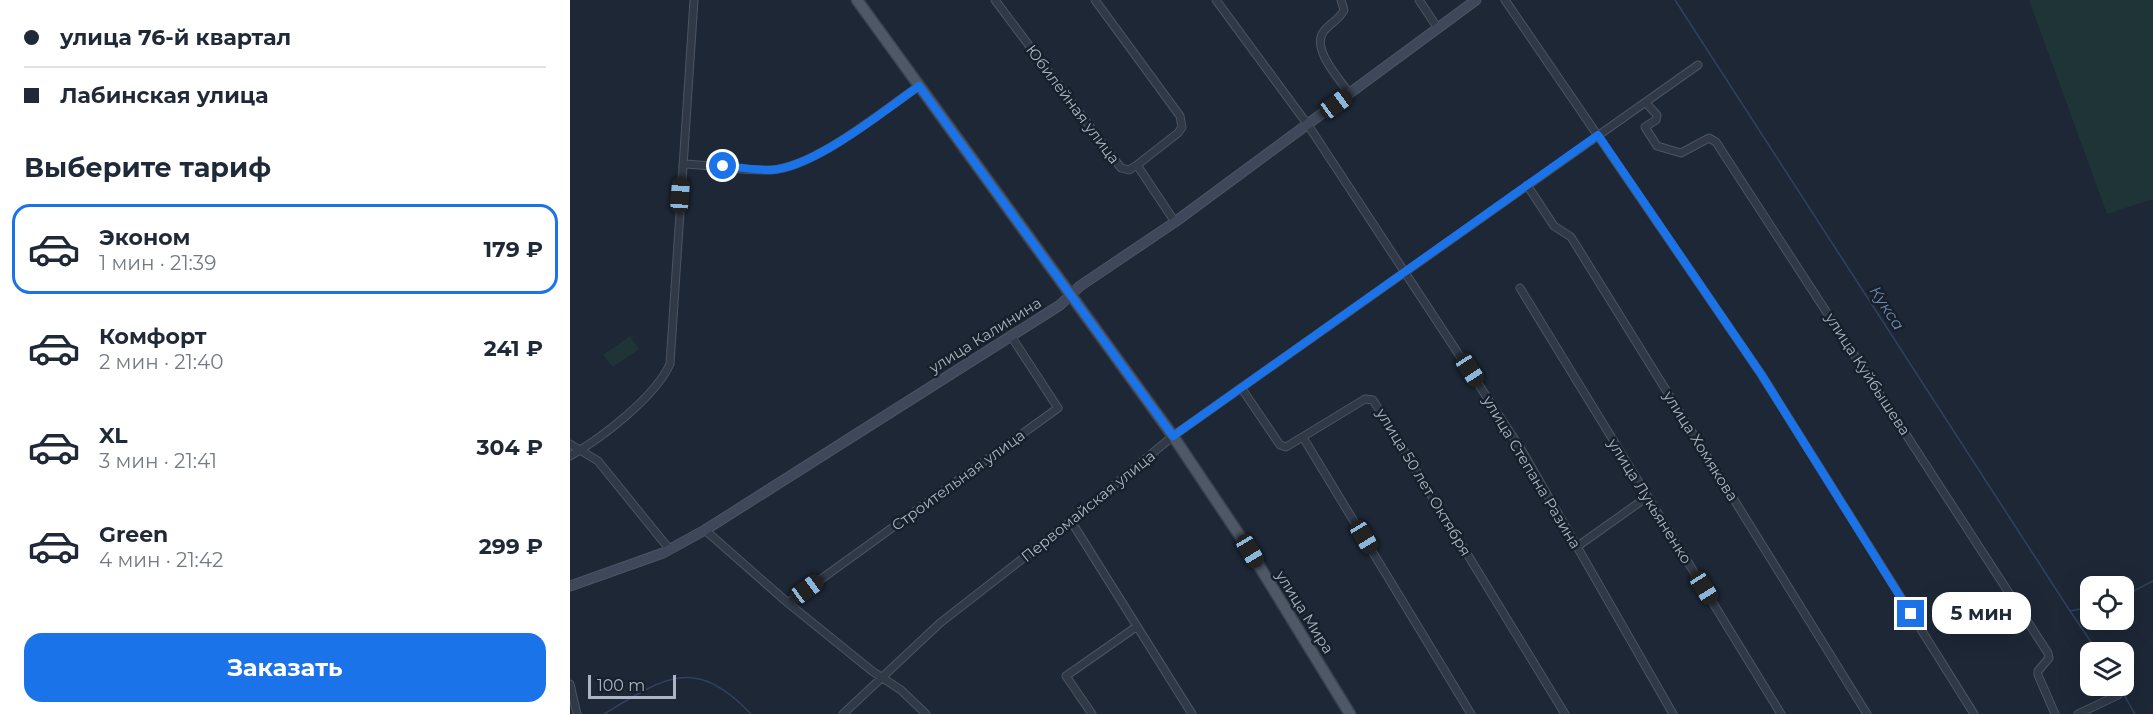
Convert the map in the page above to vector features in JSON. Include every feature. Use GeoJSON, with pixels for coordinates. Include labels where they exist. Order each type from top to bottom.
{"type":"FeatureCollection","features":[{"type":"Feature","properties":{"kind":"main road","name":"улица Мира"},"geometry":{"type":"LineString","coordinates":[[857,0],[1173,436],[1250,551],[1350,714]]}},
{"type":"Feature","properties":{"kind":"street"},"geometry":{"type":"LineString","coordinates":[[570,456],[580,451],[647,397],[663,378],[670,364],[694,0]]}},
{"type":"Feature","properties":{"kind":"street","name":"Юбилейная улица"},"geometry":{"type":"LineString","coordinates":[[995,0],[1121,168],[1129,170],[1137,165],[1175,222]]}},
{"type":"Feature","properties":{"kind":"street"},"geometry":{"type":"LineString","coordinates":[[1095,0],[1180,116],[1182,127],[1178,133],[1137,165]]}},
{"type":"Feature","properties":{"kind":"street","name":"улица Степана Разина"},"geometry":{"type":"LineString","coordinates":[[1216,0],[1308,125],[1521,449],[1673,714]]}},
{"type":"Feature","properties":{"kind":"street"},"geometry":{"type":"LineString","coordinates":[[1341,0],[1344,10],[1341,16],[1323,32],[1320,42],[1323,53],[1350,94]]}},
{"type":"Feature","properties":{"kind":"street"},"geometry":{"type":"LineString","coordinates":[[1419,0],[1437,27]]}},
{"type":"Feature","properties":{"kind":"street","name":"улица Калинина"},"geometry":{"type":"LineString","coordinates":[[570,586],[670,550],[705,530],[1060,305],[1476,0]]}},
{"type":"Feature","properties":{"kind":"street"},"geometry":{"type":"LineString","coordinates":[[1505,0],[1761,374],[1974,714]]}},
{"type":"Feature","properties":{"kind":"street","name":"Первомайская улица"},"geometry":{"type":"LineString","coordinates":[[843,714],[940,623],[1071,521],[1173,436],[1698,65]]}},
{"type":"Feature","properties":{"kind":"street"},"geometry":{"type":"LineString","coordinates":[[683,164],[771,170],[794,165],[846,138],[919,86]]}},
{"type":"Feature","properties":{"kind":"street","name":"улица Куйбышева"},"geometry":{"type":"LineString","coordinates":[[1646,103],[1657,115],[1656,120],[1645,127],[1657,146],[1681,153],[1709,138],[1716,142],[2048,653],[2049,658],[2041,666],[2038,675],[2055,714]]}},
{"type":"Feature","properties":{"kind":"street","name":"улица Хомякова"},"geometry":{"type":"LineString","coordinates":[[1527,185],[1554,226],[1570,237],[1867,714]]}},
{"type":"Feature","properties":{"kind":"street","name":"улица Лукьяненко"},"geometry":{"type":"LineString","coordinates":[[1520,288],[1781,714]]}},
{"type":"Feature","properties":{"kind":"street","name":"Строительная улица"},"geometry":{"type":"LineString","coordinates":[[788,603],[1058,408],[1011,336]]}},
{"type":"Feature","properties":{"kind":"street","name":"улица 50 лет Октября"},"geometry":{"type":"LineString","coordinates":[[1242,389],[1280,445],[1286,447],[1304,439],[1365,399],[1372,400],[1378,406],[1565,714]]}},
{"type":"Feature","properties":{"kind":"street"},"geometry":{"type":"LineString","coordinates":[[1304,439],[1471,714]]}},
{"type":"Feature","properties":{"kind":"street"},"geometry":{"type":"LineString","coordinates":[[570,444],[598,461],[670,550]]}},
{"type":"Feature","properties":{"kind":"street"},"geometry":{"type":"LineString","coordinates":[[1578,546],[1647,496]]}},
{"type":"Feature","properties":{"kind":"street"},"geometry":{"type":"LineString","coordinates":[[1071,521],[1192,714]]}},
{"type":"Feature","properties":{"kind":"street"},"geometry":{"type":"LineString","coordinates":[[705,530],[788,603],[901,690],[926,714]]}},
{"type":"Feature","properties":{"kind":"street"},"geometry":{"type":"LineString","coordinates":[[1092,714],[1066,676],[1136,627]]}},
{"type":"Feature","properties":{"kind":"street"},"geometry":{"type":"LineString","coordinates":[[570,684],[577,714]]}},
{"type":"Feature","properties":{"kind":"street"},"geometry":{"type":"LineString","coordinates":[[2078,714],[2116,696]]}},
{"type":"Feature","properties":{"kind":"green space"},"geometry":{"type":"Polygon","coordinates":[[[2029,0],[2153,0],[2153,199],[2107,214],[2029,0]]]}},
{"type":"Feature","properties":{"kind":"green space"},"geometry":{"type":"Polygon","coordinates":[[[630,336],[639,349],[613,367],[603,355],[630,336]]]}},
{"type":"Feature","properties":{"kind":"waterway","name":"Кукса"},"geometry":{"type":"LineString","coordinates":[[1675,0],[2070,611],[2080,609]]}},
{"type":"Feature","properties":{"kind":"waterway","name":"Кукса"},"geometry":{"type":"LineString","coordinates":[[2134,591],[2153,581]]}},
{"type":"Feature","properties":{"kind":"waterway"},"geometry":{"type":"LineString","coordinates":[[2070,611],[2091,642]]}},
{"type":"Feature","properties":{"kind":"waterway","name":"Кукса"},"geometry":{"type":"LineString","coordinates":[[604,714],[645,690],[679,678],[696,678],[713,684],[751,714]]}},
{"type":"Feature","properties":{"kind":"waterway"},"geometry":{"type":"LineString","coordinates":[[2125,696],[2135,714]]}},
{"type":"Feature","properties":{"kind":"route"},"geometry":{"type":"LineString","coordinates":[[723,166],[771,170],[794,165],[846,138],[919,86],[1173,436],[1598,135],[1761,374],[1911,614]]}}]}
